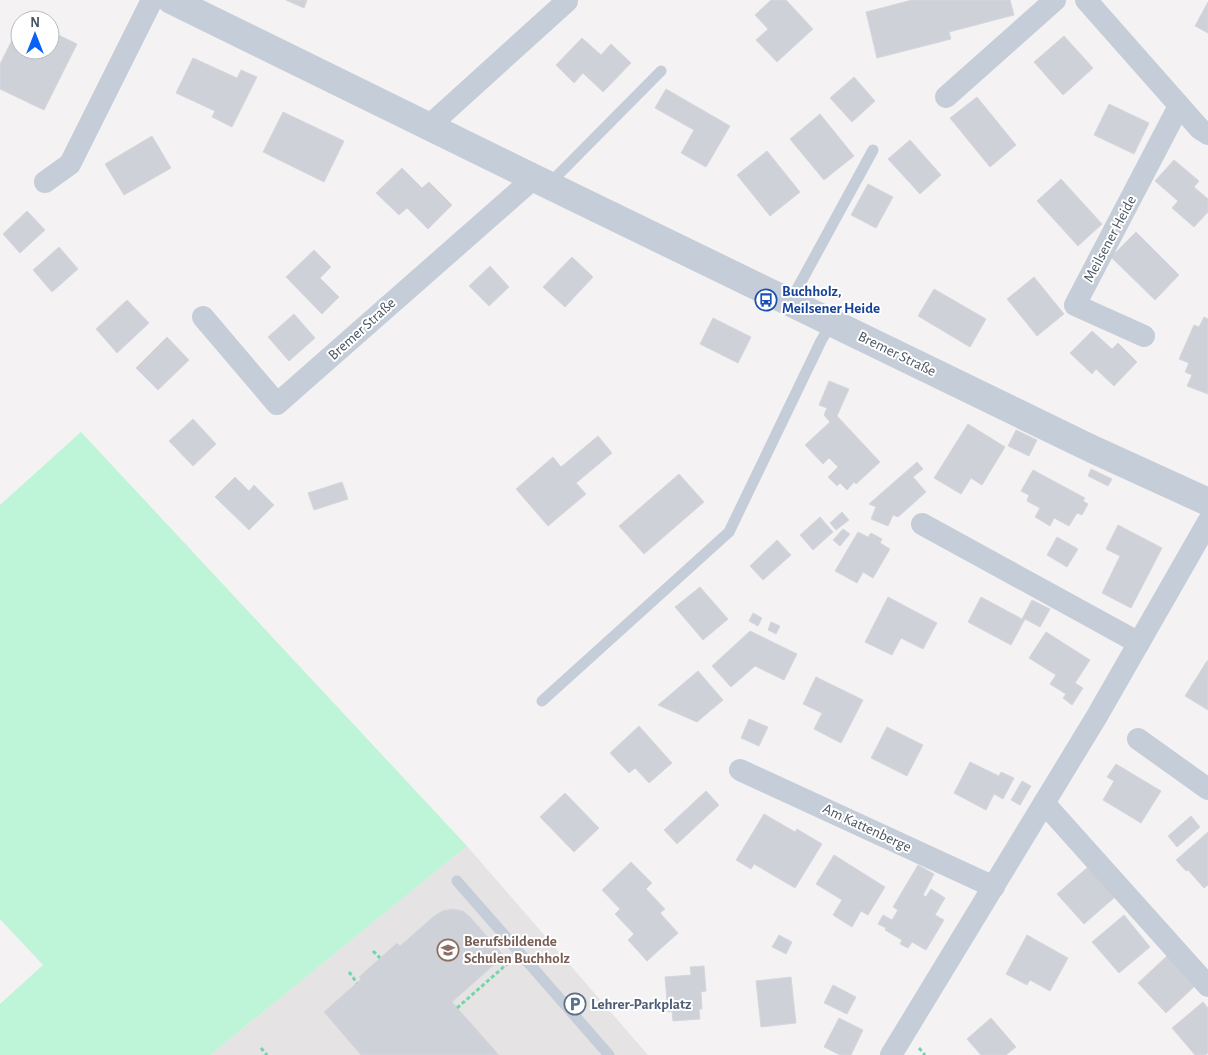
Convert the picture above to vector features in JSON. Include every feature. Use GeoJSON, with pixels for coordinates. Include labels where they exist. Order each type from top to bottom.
{"type":"FeatureCollection","features":[{"type":"Feature","properties":{"kind":"street"},"geometry":{"type":"LineString","coordinates":[[45,182],[70,164],[152,0]]}},
{"type":"Feature","properties":{"kind":"street","name":"Bremer Straße"},"geometry":{"type":"LineString","coordinates":[[171,0],[1092,449],[1208,502]]}},
{"type":"Feature","properties":{"kind":"street"},"geometry":{"type":"LineString","coordinates":[[946,97],[1055,0]]}},
{"type":"Feature","properties":{"kind":"street"},"geometry":{"type":"LineString","coordinates":[[1086,0],[1179,106],[1200,129],[1208,134]]}},
{"type":"Feature","properties":{"kind":"street"},"geometry":{"type":"LineString","coordinates":[[428,126],[568,1]]}},
{"type":"Feature","properties":{"kind":"street","name":"Meilsener Heide"},"geometry":{"type":"LineString","coordinates":[[1144,336],[1075,305],[1179,106]]}},
{"type":"Feature","properties":{"kind":"street","name":"Bremer Straße"},"geometry":{"type":"LineString","coordinates":[[203,317],[277,404],[541,182]]}},
{"type":"Feature","properties":{"kind":"street"},"geometry":{"type":"LineString","coordinates":[[891,1055],[1044,803],[1208,522]]}},
{"type":"Feature","properties":{"kind":"street"},"geometry":{"type":"LineString","coordinates":[[922,524],[1139,643]]}},
{"type":"Feature","properties":{"kind":"street"},"geometry":{"type":"LineString","coordinates":[[1138,739],[1208,790]]}},
{"type":"Feature","properties":{"kind":"street","name":"Am Kattenberge"},"geometry":{"type":"LineString","coordinates":[[740,770],[994,887]]}},
{"type":"Feature","properties":{"kind":"street"},"geometry":{"type":"LineString","coordinates":[[1044,803],[1208,986]]}},
{"type":"Feature","properties":{"kind":"lane"},"geometry":{"type":"LineString","coordinates":[[541,182],[661,72]]}},
{"type":"Feature","properties":{"kind":"lane"},"geometry":{"type":"LineString","coordinates":[[790,302],[872,150]]}},
{"type":"Feature","properties":{"kind":"lane"},"geometry":{"type":"LineString","coordinates":[[542,701],[729,532],[821,341],[832,322]]}},
{"type":"Feature","properties":{"kind":"lane"},"geometry":{"type":"LineString","coordinates":[[457,880],[609,1055]]}},
{"type":"Feature","properties":{"kind":"path"},"geometry":{"type":"LineString","coordinates":[[373,951],[380,958]]}},
{"type":"Feature","properties":{"kind":"path"},"geometry":{"type":"LineString","coordinates":[[457,1008],[520,953]]}},
{"type":"Feature","properties":{"kind":"path"},"geometry":{"type":"LineString","coordinates":[[349,972],[357,982]]}},
{"type":"Feature","properties":{"kind":"path"},"geometry":{"type":"LineString","coordinates":[[918,1047],[925,1055]]}},
{"type":"Feature","properties":{"kind":"path"},"geometry":{"type":"LineString","coordinates":[[261,1048],[267,1055]]}},
{"type":"Feature","properties":{"kind":"shaded area","name":"Berufsbildende Schulen Buchholz"},"geometry":{"type":"Polygon","coordinates":[[[467,846],[648,1055],[210,1055],[467,846]]]}},
{"type":"Feature","properties":{"kind":"green space"},"geometry":{"type":"Polygon","coordinates":[[[81,432],[467,846],[210,1055],[0,1055],[0,1004],[43,965],[0,919],[0,505],[81,432]]]}},
{"type":"Feature","properties":{"kind":"building"},"geometry":{"type":"Polygon","coordinates":[[[286,0],[307,0],[304,8],[286,0]]]}},
{"type":"Feature","properties":{"kind":"building"},"geometry":{"type":"Polygon","coordinates":[[[771,0],[786,0],[813,29],[777,62],[756,40],[768,29],[755,15],[771,0]]]}},
{"type":"Feature","properties":{"kind":"building"},"geometry":{"type":"Polygon","coordinates":[[[912,0],[1010,0],[1014,15],[949,32],[951,39],[877,58],[866,12],[912,0]]]}},
{"type":"Feature","properties":{"kind":"building"},"geometry":{"type":"Polygon","coordinates":[[[1208,2],[1208,33],[1195,26],[1208,2]]]}},
{"type":"Feature","properties":{"kind":"building"},"geometry":{"type":"Polygon","coordinates":[[[60,36],[77,44],[44,110],[0,89],[0,64],[10,44],[10,60],[60,60],[60,36]]]}},
{"type":"Feature","properties":{"kind":"building"},"geometry":{"type":"Polygon","coordinates":[[[1064,36],[1093,68],[1063,95],[1034,62],[1064,36]]]}},
{"type":"Feature","properties":{"kind":"building"},"geometry":{"type":"Polygon","coordinates":[[[582,38],[601,55],[611,44],[631,63],[603,92],[583,73],[574,83],[556,65],[582,38]]]}},
{"type":"Feature","properties":{"kind":"building"},"geometry":{"type":"Polygon","coordinates":[[[193,58],[237,78],[241,70],[257,77],[232,127],[212,117],[215,111],[176,93],[193,58]]]}},
{"type":"Feature","properties":{"kind":"building"},"geometry":{"type":"Polygon","coordinates":[[[854,77],[875,101],[852,122],[830,98],[854,77]]]}},
{"type":"Feature","properties":{"kind":"building"},"geometry":{"type":"Polygon","coordinates":[[[666,89],[730,126],[706,167],[681,153],[694,130],[655,108],[666,89]]]}},
{"type":"Feature","properties":{"kind":"building"},"geometry":{"type":"Polygon","coordinates":[[[977,97],[1016,145],[990,167],[950,118],[977,97]]]}},
{"type":"Feature","properties":{"kind":"building"},"geometry":{"type":"Polygon","coordinates":[[[1109,104],[1149,123],[1134,154],[1094,135],[1109,104]]]}},
{"type":"Feature","properties":{"kind":"building"},"geometry":{"type":"Polygon","coordinates":[[[283,112],[344,141],[324,182],[263,152],[283,112]]]}},
{"type":"Feature","properties":{"kind":"building"},"geometry":{"type":"Polygon","coordinates":[[[820,114],[854,156],[824,180],[790,139],[820,114]]]}},
{"type":"Feature","properties":{"kind":"building"},"geometry":{"type":"Polygon","coordinates":[[[152,136],[171,168],[124,195],[105,164],[152,136]]]}},
{"type":"Feature","properties":{"kind":"building"},"geometry":{"type":"Polygon","coordinates":[[[910,140],[941,175],[920,194],[888,159],[910,140]]]}},
{"type":"Feature","properties":{"kind":"building"},"geometry":{"type":"Polygon","coordinates":[[[767,151],[800,192],[770,216],[737,175],[767,151]]]}},
{"type":"Feature","properties":{"kind":"building"},"geometry":{"type":"Polygon","coordinates":[[[1174,160],[1199,181],[1194,187],[1208,199],[1208,212],[1194,227],[1172,208],[1178,201],[1155,181],[1174,160]]]}},
{"type":"Feature","properties":{"kind":"building"},"geometry":{"type":"Polygon","coordinates":[[[402,168],[422,188],[429,182],[452,205],[428,229],[407,208],[399,215],[376,193],[402,168]]]}},
{"type":"Feature","properties":{"kind":"building"},"geometry":{"type":"Polygon","coordinates":[[[1061,179],[1102,224],[1078,246],[1037,201],[1061,179]]]}},
{"type":"Feature","properties":{"kind":"building"},"geometry":{"type":"Polygon","coordinates":[[[868,184],[893,197],[876,228],[851,215],[868,184]]]}},
{"type":"Feature","properties":{"kind":"building"},"geometry":{"type":"Polygon","coordinates":[[[27,211],[45,230],[20,253],[3,234],[27,211]]]}},
{"type":"Feature","properties":{"kind":"building"},"geometry":{"type":"Polygon","coordinates":[[[1136,232],[1179,275],[1155,300],[1111,257],[1136,232]]]}},
{"type":"Feature","properties":{"kind":"building"},"geometry":{"type":"Polygon","coordinates":[[[59,247],[78,269],[52,292],[33,270],[59,247]]]}},
{"type":"Feature","properties":{"kind":"building"},"geometry":{"type":"Polygon","coordinates":[[[314,250],[331,267],[320,278],[339,297],[322,314],[286,277],[314,250]]]}},
{"type":"Feature","properties":{"kind":"building"},"geometry":{"type":"Polygon","coordinates":[[[572,257],[593,277],[565,307],[543,287],[572,257]]]}},
{"type":"Feature","properties":{"kind":"building"},"geometry":{"type":"Polygon","coordinates":[[[490,266],[509,287],[489,306],[469,286],[490,266]]]}},
{"type":"Feature","properties":{"kind":"building"},"geometry":{"type":"Polygon","coordinates":[[[1034,277],[1064,314],[1037,336],[1007,299],[1034,277]]]}},
{"type":"Feature","properties":{"kind":"building"},"geometry":{"type":"Polygon","coordinates":[[[934,289],[986,319],[970,347],[918,316],[934,289]]]}},
{"type":"Feature","properties":{"kind":"building"},"geometry":{"type":"Polygon","coordinates":[[[127,300],[149,323],[117,353],[96,329],[127,300]]]}},
{"type":"Feature","properties":{"kind":"building"},"geometry":{"type":"Polygon","coordinates":[[[294,314],[315,338],[289,361],[268,337],[294,314]]]}},
{"type":"Feature","properties":{"kind":"building"},"geometry":{"type":"Polygon","coordinates":[[[1204,317],[1208,319],[1208,394],[1187,386],[1192,375],[1185,372],[1189,363],[1179,359],[1194,325],[1199,327],[1204,317]]]}},
{"type":"Feature","properties":{"kind":"building"},"geometry":{"type":"Polygon","coordinates":[[[713,318],[751,337],[738,363],[700,344],[713,318]]]}},
{"type":"Feature","properties":{"kind":"building"},"geometry":{"type":"Polygon","coordinates":[[[1092,331],[1112,349],[1118,343],[1137,362],[1114,386],[1096,369],[1092,374],[1070,353],[1092,331]]]}},
{"type":"Feature","properties":{"kind":"building"},"geometry":{"type":"Polygon","coordinates":[[[167,337],[189,360],[158,390],[136,368],[167,337]]]}},
{"type":"Feature","properties":{"kind":"building"},"geometry":{"type":"Polygon","coordinates":[[[829,381],[849,389],[837,416],[880,462],[856,484],[854,482],[847,490],[840,483],[837,486],[828,477],[838,467],[829,458],[823,464],[805,445],[830,422],[824,415],[827,408],[819,405],[829,381]]]}},
{"type":"Feature","properties":{"kind":"building"},"geometry":{"type":"Polygon","coordinates":[[[193,419],[216,444],[193,466],[169,441],[193,419]]]}},
{"type":"Feature","properties":{"kind":"building"},"geometry":{"type":"Polygon","coordinates":[[[968,424],[1005,447],[982,485],[971,478],[961,494],[934,478],[968,424]]]}},
{"type":"Feature","properties":{"kind":"building"},"geometry":{"type":"Polygon","coordinates":[[[1016,430],[1037,440],[1029,456],[1008,446],[1016,430]]]}},
{"type":"Feature","properties":{"kind":"building"},"geometry":{"type":"Polygon","coordinates":[[[598,436],[612,453],[576,483],[586,494],[548,526],[516,489],[553,457],[561,467],[598,436]]]}},
{"type":"Feature","properties":{"kind":"building"},"geometry":{"type":"Polygon","coordinates":[[[917,462],[923,469],[913,477],[926,492],[898,517],[893,515],[888,526],[871,519],[876,507],[869,504],[917,462]]]}},
{"type":"Feature","properties":{"kind":"building"},"geometry":{"type":"Polygon","coordinates":[[[1091,469],[1112,479],[1108,486],[1088,476],[1091,469]]]}},
{"type":"Feature","properties":{"kind":"building"},"geometry":{"type":"Polygon","coordinates":[[[1033,470],[1085,498],[1083,501],[1088,504],[1082,515],[1077,513],[1069,526],[1054,518],[1050,526],[1035,517],[1040,508],[1027,501],[1029,495],[1021,491],[1033,470]]]}},
{"type":"Feature","properties":{"kind":"building"},"geometry":{"type":"Polygon","coordinates":[[[679,474],[704,502],[644,554],[619,526],[679,474]]]}},
{"type":"Feature","properties":{"kind":"building"},"geometry":{"type":"Polygon","coordinates":[[[235,477],[249,491],[254,485],[274,505],[249,530],[215,497],[235,477]]]}},
{"type":"Feature","properties":{"kind":"building"},"geometry":{"type":"Polygon","coordinates":[[[342,482],[348,499],[314,510],[308,493],[342,482]]]}},
{"type":"Feature","properties":{"kind":"building"},"geometry":{"type":"Polygon","coordinates":[[[842,512],[849,520],[836,530],[830,523],[842,512]]]}},
{"type":"Feature","properties":{"kind":"building"},"geometry":{"type":"Polygon","coordinates":[[[820,517],[833,532],[813,550],[800,535],[820,517]]]}},
{"type":"Feature","properties":{"kind":"building"},"geometry":{"type":"Polygon","coordinates":[[[1118,525],[1162,548],[1131,608],[1102,593],[1120,556],[1106,549],[1118,525]]]}},
{"type":"Feature","properties":{"kind":"building"},"geometry":{"type":"Polygon","coordinates":[[[843,529],[850,534],[840,546],[833,540],[843,529]]]}},
{"type":"Feature","properties":{"kind":"building"},"geometry":{"type":"Polygon","coordinates":[[[858,532],[868,537],[871,533],[882,539],[880,543],[890,549],[873,578],[863,572],[857,583],[835,571],[858,532]]]}},
{"type":"Feature","properties":{"kind":"building"},"geometry":{"type":"Polygon","coordinates":[[[1057,537],[1078,549],[1067,567],[1047,555],[1057,537]]]}},
{"type":"Feature","properties":{"kind":"building"},"geometry":{"type":"Polygon","coordinates":[[[777,540],[791,555],[763,580],[750,566],[777,540]]]}},
{"type":"Feature","properties":{"kind":"building"},"geometry":{"type":"Polygon","coordinates":[[[700,587],[728,619],[703,640],[675,607],[700,587]]]}},
{"type":"Feature","properties":{"kind":"building"},"geometry":{"type":"Polygon","coordinates":[[[888,597],[937,623],[923,649],[901,638],[892,655],[865,642],[888,597]]]}},
{"type":"Feature","properties":{"kind":"building"},"geometry":{"type":"Polygon","coordinates":[[[981,597],[1022,619],[1032,600],[1050,609],[1040,627],[1025,619],[1011,645],[968,622],[981,597]]]}},
{"type":"Feature","properties":{"kind":"building"},"geometry":{"type":"Polygon","coordinates":[[[753,613],[762,618],[758,626],[749,621],[753,613]]]}},
{"type":"Feature","properties":{"kind":"building"},"geometry":{"type":"Polygon","coordinates":[[[771,622],[780,626],[776,634],[768,630],[771,622]]]}},
{"type":"Feature","properties":{"kind":"building"},"geometry":{"type":"Polygon","coordinates":[[[750,631],[797,654],[784,680],[755,666],[731,687],[712,666],[750,631]]]}},
{"type":"Feature","properties":{"kind":"building"},"geometry":{"type":"Polygon","coordinates":[[[1046,632],[1090,660],[1075,683],[1083,688],[1072,705],[1063,698],[1066,694],[1050,684],[1056,675],[1029,658],[1046,632]]]}},
{"type":"Feature","properties":{"kind":"building"},"geometry":{"type":"Polygon","coordinates":[[[1208,661],[1208,710],[1185,696],[1208,661]]]}},
{"type":"Feature","properties":{"kind":"building"},"geometry":{"type":"Polygon","coordinates":[[[698,671],[723,700],[697,722],[658,705],[698,671]]]}},
{"type":"Feature","properties":{"kind":"building"},"geometry":{"type":"Polygon","coordinates":[[[816,677],[863,700],[841,743],[814,729],[822,713],[803,704],[816,677]]]}},
{"type":"Feature","properties":{"kind":"building"},"geometry":{"type":"Polygon","coordinates":[[[749,719],[768,727],[759,746],[741,738],[749,719]]]}},
{"type":"Feature","properties":{"kind":"building"},"geometry":{"type":"Polygon","coordinates":[[[639,726],[672,763],[649,783],[635,768],[629,773],[610,753],[639,726]]]}},
{"type":"Feature","properties":{"kind":"building"},"geometry":{"type":"Polygon","coordinates":[[[887,727],[923,745],[907,776],[871,758],[887,727]]]}},
{"type":"Feature","properties":{"kind":"building"},"geometry":{"type":"Polygon","coordinates":[[[970,762],[999,776],[1001,772],[1014,778],[1003,799],[994,794],[986,810],[954,793],[970,762]]]}},
{"type":"Feature","properties":{"kind":"building"},"geometry":{"type":"Polygon","coordinates":[[[1116,764],[1161,791],[1141,823],[1103,800],[1114,781],[1107,777],[1116,764]]]}},
{"type":"Feature","properties":{"kind":"building"},"geometry":{"type":"Polygon","coordinates":[[[1022,781],[1031,786],[1020,805],[1011,800],[1022,781]]]}},
{"type":"Feature","properties":{"kind":"building"},"geometry":{"type":"Polygon","coordinates":[[[706,791],[719,805],[677,844],[664,830],[706,791]]]}},
{"type":"Feature","properties":{"kind":"building"},"geometry":{"type":"Polygon","coordinates":[[[565,793],[599,828],[574,852],[540,817],[565,793]]]}},
{"type":"Feature","properties":{"kind":"building"},"geometry":{"type":"Polygon","coordinates":[[[764,814],[795,832],[797,829],[822,844],[795,888],[754,864],[751,869],[736,860],[764,814]]]}},
{"type":"Feature","properties":{"kind":"building"},"geometry":{"type":"Polygon","coordinates":[[[1191,816],[1200,827],[1177,847],[1168,836],[1191,816]]]}},
{"type":"Feature","properties":{"kind":"building"},"geometry":{"type":"Polygon","coordinates":[[[1208,832],[1208,885],[1204,888],[1176,860],[1208,832]]]}},
{"type":"Feature","properties":{"kind":"building"},"geometry":{"type":"Polygon","coordinates":[[[834,855],[885,887],[868,915],[861,911],[852,927],[833,915],[842,900],[816,884],[834,855]]]}},
{"type":"Feature","properties":{"kind":"building"},"geometry":{"type":"Polygon","coordinates":[[[631,862],[652,883],[646,889],[665,909],[660,913],[678,933],[647,961],[628,940],[634,934],[615,914],[620,909],[602,890],[631,862]]]}},
{"type":"Feature","properties":{"kind":"building"},"geometry":{"type":"Polygon","coordinates":[[[918,865],[934,874],[923,895],[926,897],[931,889],[945,898],[935,915],[944,920],[926,950],[912,942],[908,948],[900,944],[902,940],[878,924],[883,915],[892,920],[898,910],[893,907],[918,865]]]}},
{"type":"Feature","properties":{"kind":"building"},"geometry":{"type":"Polygon","coordinates":[[[1088,867],[1115,897],[1084,924],[1057,894],[1088,867]]]}},
{"type":"Feature","properties":{"kind":"building"},"geometry":{"type":"Polygon","coordinates":[[[452,909],[463,911],[471,918],[504,956],[452,1002],[499,1055],[361,1055],[324,1012],[397,943],[400,946],[433,917],[442,911],[452,909]]]}},
{"type":"Feature","properties":{"kind":"building"},"geometry":{"type":"Polygon","coordinates":[[[1124,915],[1150,947],[1119,973],[1092,942],[1124,915]]]}},
{"type":"Feature","properties":{"kind":"building"},"geometry":{"type":"Polygon","coordinates":[[[779,935],[792,942],[786,954],[772,947],[779,935]]]}},
{"type":"Feature","properties":{"kind":"building"},"geometry":{"type":"Polygon","coordinates":[[[1027,935],[1068,958],[1050,991],[1030,980],[1027,985],[1006,974],[1027,935]]]}},
{"type":"Feature","properties":{"kind":"building"},"geometry":{"type":"Polygon","coordinates":[[[1168,955],[1196,985],[1166,1013],[1138,983],[1168,955]]]}},
{"type":"Feature","properties":{"kind":"building"},"geometry":{"type":"Polygon","coordinates":[[[704,966],[706,991],[701,992],[702,1009],[699,1009],[700,1019],[673,1021],[672,1011],[668,1012],[665,977],[691,975],[690,967],[704,966]]]}},
{"type":"Feature","properties":{"kind":"building"},"geometry":{"type":"Polygon","coordinates":[[[791,977],[796,1023],[761,1027],[756,981],[791,977]]]}},
{"type":"Feature","properties":{"kind":"building"},"geometry":{"type":"Polygon","coordinates":[[[833,985],[856,997],[847,1014],[824,1003],[833,985]]]}},
{"type":"Feature","properties":{"kind":"building"},"geometry":{"type":"Polygon","coordinates":[[[1203,1002],[1208,1008],[1208,1053],[1205,1055],[1195,1055],[1172,1028],[1203,1002]]]}},
{"type":"Feature","properties":{"kind":"building"},"geometry":{"type":"Polygon","coordinates":[[[839,1018],[863,1030],[851,1055],[840,1055],[824,1047],[839,1018]]]}},
{"type":"Feature","properties":{"kind":"building"},"geometry":{"type":"Polygon","coordinates":[[[991,1018],[1016,1047],[1006,1055],[981,1055],[967,1039],[991,1018]]]}},
{"type":"Feature","properties":{"kind":"place","name":"Buchholz, Meilsener Heide"},"geometry":{"type":"Point","coordinates":[766,300]}},
{"type":"Feature","properties":{"kind":"place","name":"Berufsbildende Schulen Buchholz"},"geometry":{"type":"Point","coordinates":[448,950]}},
{"type":"Feature","properties":{"kind":"place","name":"Lehrer-Parkplatz"},"geometry":{"type":"Point","coordinates":[575,1004]}}]}
